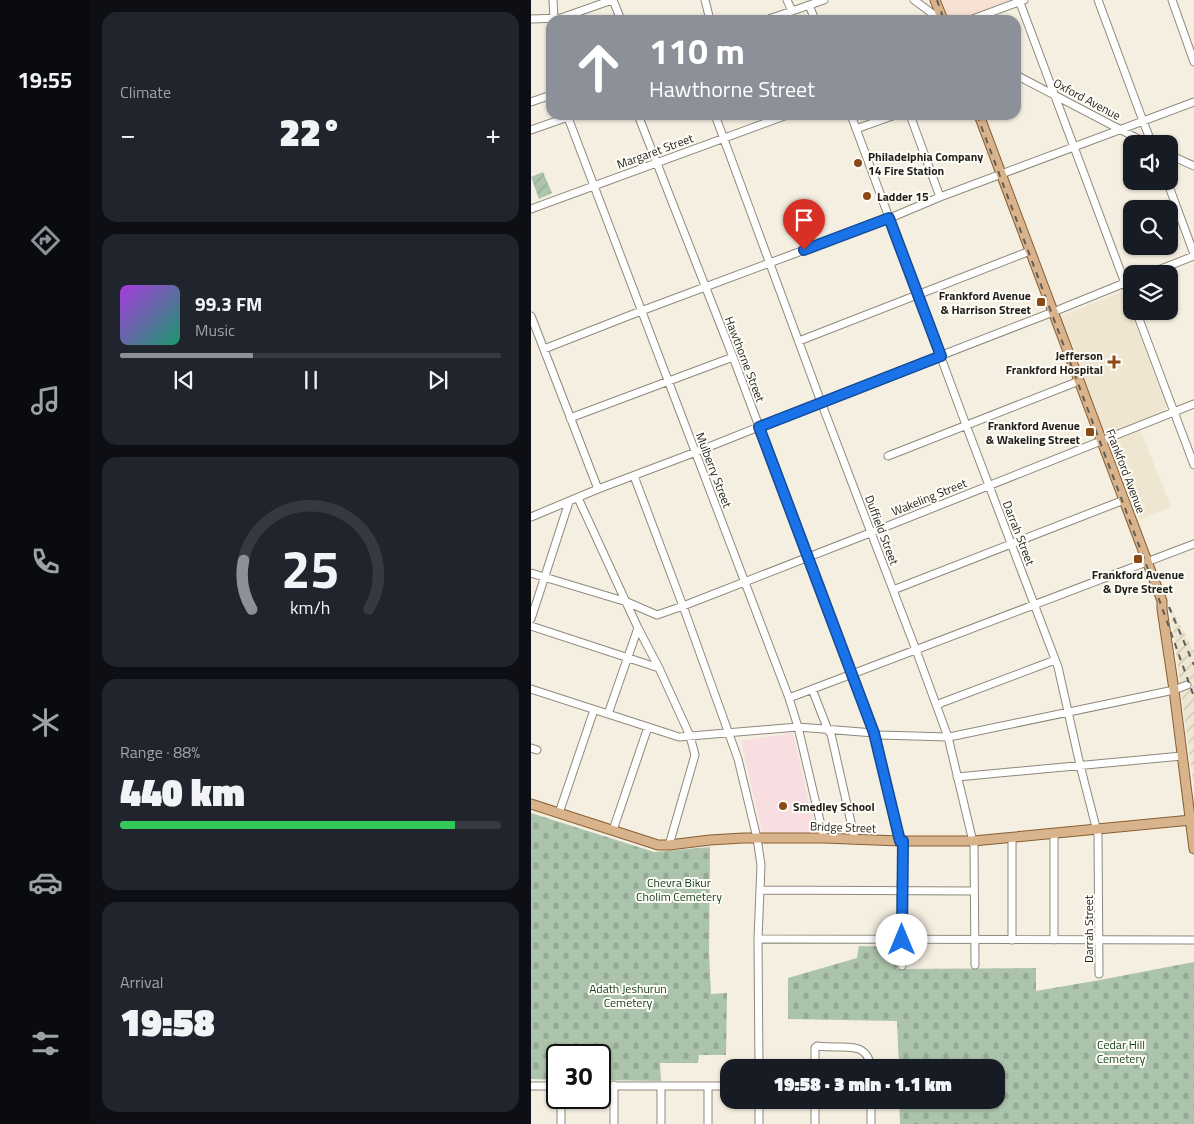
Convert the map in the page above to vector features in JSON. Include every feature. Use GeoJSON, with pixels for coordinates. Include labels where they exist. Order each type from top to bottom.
{"type":"FeatureCollection","features":[{"type":"Feature","properties":{"kind":"main road"},"geometry":{"type":"LineString","coordinates":[[935,0],[940,15]]}},
{"type":"Feature","properties":{"kind":"main road","name":"Frankford Avenue"},"geometry":{"type":"LineString","coordinates":[[981,120],[1162,601],[1161,609],[1174,690],[1194,848]]}},
{"type":"Feature","properties":{"kind":"main road","name":"Bridge Street"},"geometry":{"type":"LineString","coordinates":[[531,804],[657,844],[669,845],[710,840],[757,838],[973,841],[1192,821]]}},
{"type":"Feature","properties":{"kind":"street"},"geometry":{"type":"LineString","coordinates":[[553,0],[554,15]]}},
{"type":"Feature","properties":{"kind":"street"},"geometry":{"type":"LineString","coordinates":[[570,15],[613,0],[619,15]]}},
{"type":"Feature","properties":{"kind":"street"},"geometry":{"type":"LineString","coordinates":[[705,0],[710,15]]}},
{"type":"Feature","properties":{"kind":"street"},"geometry":{"type":"LineString","coordinates":[[787,0],[792,11]]}},
{"type":"Feature","properties":{"kind":"street"},"geometry":{"type":"LineString","coordinates":[[780,15],[823,0]]}},
{"type":"Feature","properties":{"kind":"street"},"geometry":{"type":"LineString","coordinates":[[914,0],[935,15]]}},
{"type":"Feature","properties":{"kind":"street"},"geometry":{"type":"LineString","coordinates":[[1098,0],[1148,135]]}},
{"type":"Feature","properties":{"kind":"street"},"geometry":{"type":"LineString","coordinates":[[1172,0],[1194,62]]}},
{"type":"Feature","properties":{"kind":"street"},"geometry":{"type":"LineString","coordinates":[[983,15],[1021,1],[1074,147],[1123,266]]}},
{"type":"Feature","properties":{"kind":"street"},"geometry":{"type":"LineString","coordinates":[[809,5],[813,15]]}},
{"type":"Feature","properties":{"kind":"street"},"geometry":{"type":"LineString","coordinates":[[531,19],[546,19]]}},
{"type":"Feature","properties":{"kind":"street","name":"Oxford Avenue"},"geometry":{"type":"LineString","coordinates":[[1021,78],[1131,135]]}},
{"type":"Feature","properties":{"kind":"street"},"geometry":{"type":"LineString","coordinates":[[531,102],[546,97]]}},
{"type":"Feature","properties":{"kind":"street"},"geometry":{"type":"LineString","coordinates":[[543,348],[1194,102]]}},
{"type":"Feature","properties":{"kind":"street"},"geometry":{"type":"LineString","coordinates":[[531,130],[557,120]]}},
{"type":"Feature","properties":{"kind":"street","name":"Mulberry Street"},"geometry":{"type":"LineString","coordinates":[[570,120],[789,698],[798,727],[824,838]]}},
{"type":"Feature","properties":{"kind":"street","name":"Hawthorne Street"},"geometry":{"type":"LineString","coordinates":[[640,120],[733,357],[874,733],[901,841],[902,966]]}},
{"type":"Feature","properties":{"kind":"street","name":"Duffield Street"},"geometry":{"type":"LineString","coordinates":[[717,120],[870,533],[948,737],[973,841],[975,964]]}},
{"type":"Feature","properties":{"kind":"street","name":"Margaret Street"},"geometry":{"type":"LineString","coordinates":[[531,209],[773,120]]}},
{"type":"Feature","properties":{"kind":"street","name":"Darrah Street"},"geometry":{"type":"LineString","coordinates":[[853,120],[966,426],[1058,666],[1080,765],[1098,830],[1099,974]]}},
{"type":"Feature","properties":{"kind":"street"},"geometry":{"type":"LineString","coordinates":[[856,129],[881,120]]}},
{"type":"Feature","properties":{"kind":"street"},"geometry":{"type":"LineString","coordinates":[[912,120],[940,197]]}},
{"type":"Feature","properties":{"kind":"street"},"geometry":{"type":"LineString","coordinates":[[1178,159],[1194,166]]}},
{"type":"Feature","properties":{"kind":"street"},"geometry":{"type":"LineString","coordinates":[[1170,190],[1194,255],[1170,265]]}},
{"type":"Feature","properties":{"kind":"street"},"geometry":{"type":"LineString","coordinates":[[799,341],[1030,251]]}},
{"type":"Feature","properties":{"kind":"street"},"geometry":{"type":"LineString","coordinates":[[531,517],[1123,283]]}},
{"type":"Feature","properties":{"kind":"street"},"geometry":{"type":"LineString","coordinates":[[531,316],[598,489]]}},
{"type":"Feature","properties":{"kind":"street"},"geometry":{"type":"LineString","coordinates":[[1139,320],[1194,465]]}},
{"type":"Feature","properties":{"kind":"street"},"geometry":{"type":"LineString","coordinates":[[570,418],[733,357]]}},
{"type":"Feature","properties":{"kind":"street"},"geometry":{"type":"LineString","coordinates":[[888,456],[1079,380]]}},
{"type":"Feature","properties":{"kind":"street","name":"Wakeling Street"},"geometry":{"type":"LineString","coordinates":[[531,572],[627,602],[657,615],[870,533],[1194,404]]}},
{"type":"Feature","properties":{"kind":"street"},"geometry":{"type":"LineString","coordinates":[[634,476],[738,759],[757,838],[761,865],[759,1059]]}},
{"type":"Feature","properties":{"kind":"street"},"geometry":{"type":"LineString","coordinates":[[578,498],[638,628],[659,668],[689,736],[695,755],[669,845]]}},
{"type":"Feature","properties":{"kind":"street"},"geometry":{"type":"LineString","coordinates":[[893,590],[1124,500]]}},
{"type":"Feature","properties":{"kind":"street"},"geometry":{"type":"LineString","coordinates":[[531,619],[569,502]]}},
{"type":"Feature","properties":{"kind":"street"},"geometry":{"type":"LineString","coordinates":[[789,698],[1194,544]]}},
{"type":"Feature","properties":{"kind":"street"},"geometry":{"type":"LineString","coordinates":[[531,626],[659,668]]}},
{"type":"Feature","properties":{"kind":"street"},"geometry":{"type":"LineString","coordinates":[[608,714],[638,628]]}},
{"type":"Feature","properties":{"kind":"street"},"geometry":{"type":"LineString","coordinates":[[937,706],[1055,660]]}},
{"type":"Feature","properties":{"kind":"street"},"geometry":{"type":"LineString","coordinates":[[531,689],[679,737],[798,727],[880,735],[948,737],[1174,690],[1187,685]]}},
{"type":"Feature","properties":{"kind":"street"},"geometry":{"type":"LineString","coordinates":[[812,690],[831,734],[855,840]]}},
{"type":"Feature","properties":{"kind":"street"},"geometry":{"type":"LineString","coordinates":[[559,814],[594,710]]}},
{"type":"Feature","properties":{"kind":"street"},"geometry":{"type":"LineString","coordinates":[[613,830],[648,727]]}},
{"type":"Feature","properties":{"kind":"street"},"geometry":{"type":"LineString","coordinates":[[957,777],[1182,756]]}},
{"type":"Feature","properties":{"kind":"street"},"geometry":{"type":"LineString","coordinates":[[1054,833],[1054,940]]}},
{"type":"Feature","properties":{"kind":"street"},"geometry":{"type":"LineString","coordinates":[[1012,838],[1012,940]]}},
{"type":"Feature","properties":{"kind":"street"},"geometry":{"type":"LineString","coordinates":[[760,890],[975,891]]}},
{"type":"Feature","properties":{"kind":"street"},"geometry":{"type":"LineString","coordinates":[[759,939],[1194,940]]}},
{"type":"Feature","properties":{"kind":"street"},"geometry":{"type":"LineString","coordinates":[[815,1059],[816,1047],[854,1047],[861,1049],[868,1059]]}},
{"type":"Feature","properties":{"kind":"street"},"geometry":{"type":"LineString","coordinates":[[611,1085],[720,1086]]}},
{"type":"Feature","properties":{"kind":"street"},"geometry":{"type":"LineString","coordinates":[[613,1124],[614,1085]]}},
{"type":"Feature","properties":{"kind":"street"},"geometry":{"type":"LineString","coordinates":[[531,1086],[546,1086]]}},
{"type":"Feature","properties":{"kind":"street"},"geometry":{"type":"LineString","coordinates":[[661,1086],[661,1124]]}},
{"type":"Feature","properties":{"kind":"street"},"geometry":{"type":"LineString","coordinates":[[709,1086],[709,1124]]}},
{"type":"Feature","properties":{"kind":"street"},"geometry":{"type":"LineString","coordinates":[[561,1109],[561,1124]]}},
{"type":"Feature","properties":{"kind":"street"},"geometry":{"type":"LineString","coordinates":[[759,1109],[759,1124]]}},
{"type":"Feature","properties":{"kind":"street"},"geometry":{"type":"LineString","coordinates":[[815,1109],[815,1124]]}},
{"type":"Feature","properties":{"kind":"street"},"geometry":{"type":"LineString","coordinates":[[871,1109],[871,1124]]}},
{"type":"Feature","properties":{"kind":"shaded area"},"geometry":{"type":"Polygon","coordinates":[[[940,0],[1016,0],[978,15],[945,15],[940,0]]]}},
{"type":"Feature","properties":{"kind":"shaded area","name":"Jefferson Frankford Hospital"},"geometry":{"type":"Polygon","coordinates":[[[1123,291],[1123,320],[1134,320],[1167,408],[1137,422],[1171,507],[1140,520],[1059,317],[1123,291]]]}},
{"type":"Feature","properties":{"kind":"shaded area"},"geometry":{"type":"Polygon","coordinates":[[[1170,606],[1194,651],[1194,790],[1170,606]]]}},
{"type":"Feature","properties":{"kind":"shaded area","name":"Smedley School"},"geometry":{"type":"Polygon","coordinates":[[[793,733],[816,833],[762,832],[741,741],[793,733]]]}},
{"type":"Feature","properties":{"kind":"green space"},"geometry":{"type":"Polygon","coordinates":[[[543,172],[552,193],[539,199],[531,177],[543,172]]]}},
{"type":"Feature","properties":{"kind":"green space"},"geometry":{"type":"Polygon","coordinates":[[[531,813],[654,852],[710,847],[709,954],[711,994],[727,993],[726,1055],[699,1055],[698,1063],[660,1063],[661,1081],[611,1080],[611,1044],[546,1044],[546,1080],[531,1079],[531,813]]]}},
{"type":"Feature","properties":{"kind":"green space","name":"Cedar Hill Cemetery"},"geometry":{"type":"Polygon","coordinates":[[[859,946],[898,947],[897,969],[1036,968],[1036,991],[1194,962],[1194,1124],[900,1124],[899,1109],[1005,1109],[1005,1059],[899,1059],[897,1021],[788,1019],[788,978],[857,958],[859,946]]]}},
{"type":"Feature","properties":{"kind":"railway"},"geometry":{"type":"LineString","coordinates":[[937,0],[942,15]]}},
{"type":"Feature","properties":{"kind":"railway"},"geometry":{"type":"LineString","coordinates":[[979,120],[1155,588],[1194,697]]}},
{"type":"Feature","properties":{"kind":"railway"},"geometry":{"type":"LineString","coordinates":[[1169,607],[1194,665]]}},
{"type":"Feature","properties":{"kind":"place","name":"Philadelphia Company 14 Fire Station"},"geometry":{"type":"Point","coordinates":[858,163]}},
{"type":"Feature","properties":{"kind":"place","name":"Ladder 15"},"geometry":{"type":"Point","coordinates":[867,196]}},
{"type":"Feature","properties":{"kind":"place","name":"Frankford Avenue & Harrison Street"},"geometry":{"type":"Point","coordinates":[1041,302]}},
{"type":"Feature","properties":{"kind":"place","name":"Jefferson Frankford Hospital"},"geometry":{"type":"Point","coordinates":[1114,362]}},
{"type":"Feature","properties":{"kind":"place","name":"Frankford Avenue & Wakeling Street"},"geometry":{"type":"Point","coordinates":[1090,432]}},
{"type":"Feature","properties":{"kind":"place","name":"Frankford Avenue & Dyre Street"},"geometry":{"type":"Point","coordinates":[1138,559]}},
{"type":"Feature","properties":{"kind":"place","name":"Smedley School"},"geometry":{"type":"Point","coordinates":[783,806]}},
{"type":"Feature","properties":{"kind":"route"},"geometry":{"type":"LineString","coordinates":[[804,250],[889,218],[941,356],[759,427],[874,733],[900,841],[903,841],[902,940]]}},
{"type":"Feature","properties":{"kind":"park label","name":"Chevra Bikur Cholim Cemetery"},"geometry":{"type":"Point","coordinates":[679,889]}},
{"type":"Feature","properties":{"kind":"park label","name":"Adath Jeshurun Cemetery"},"geometry":{"type":"Point","coordinates":[628,995]}}]}
